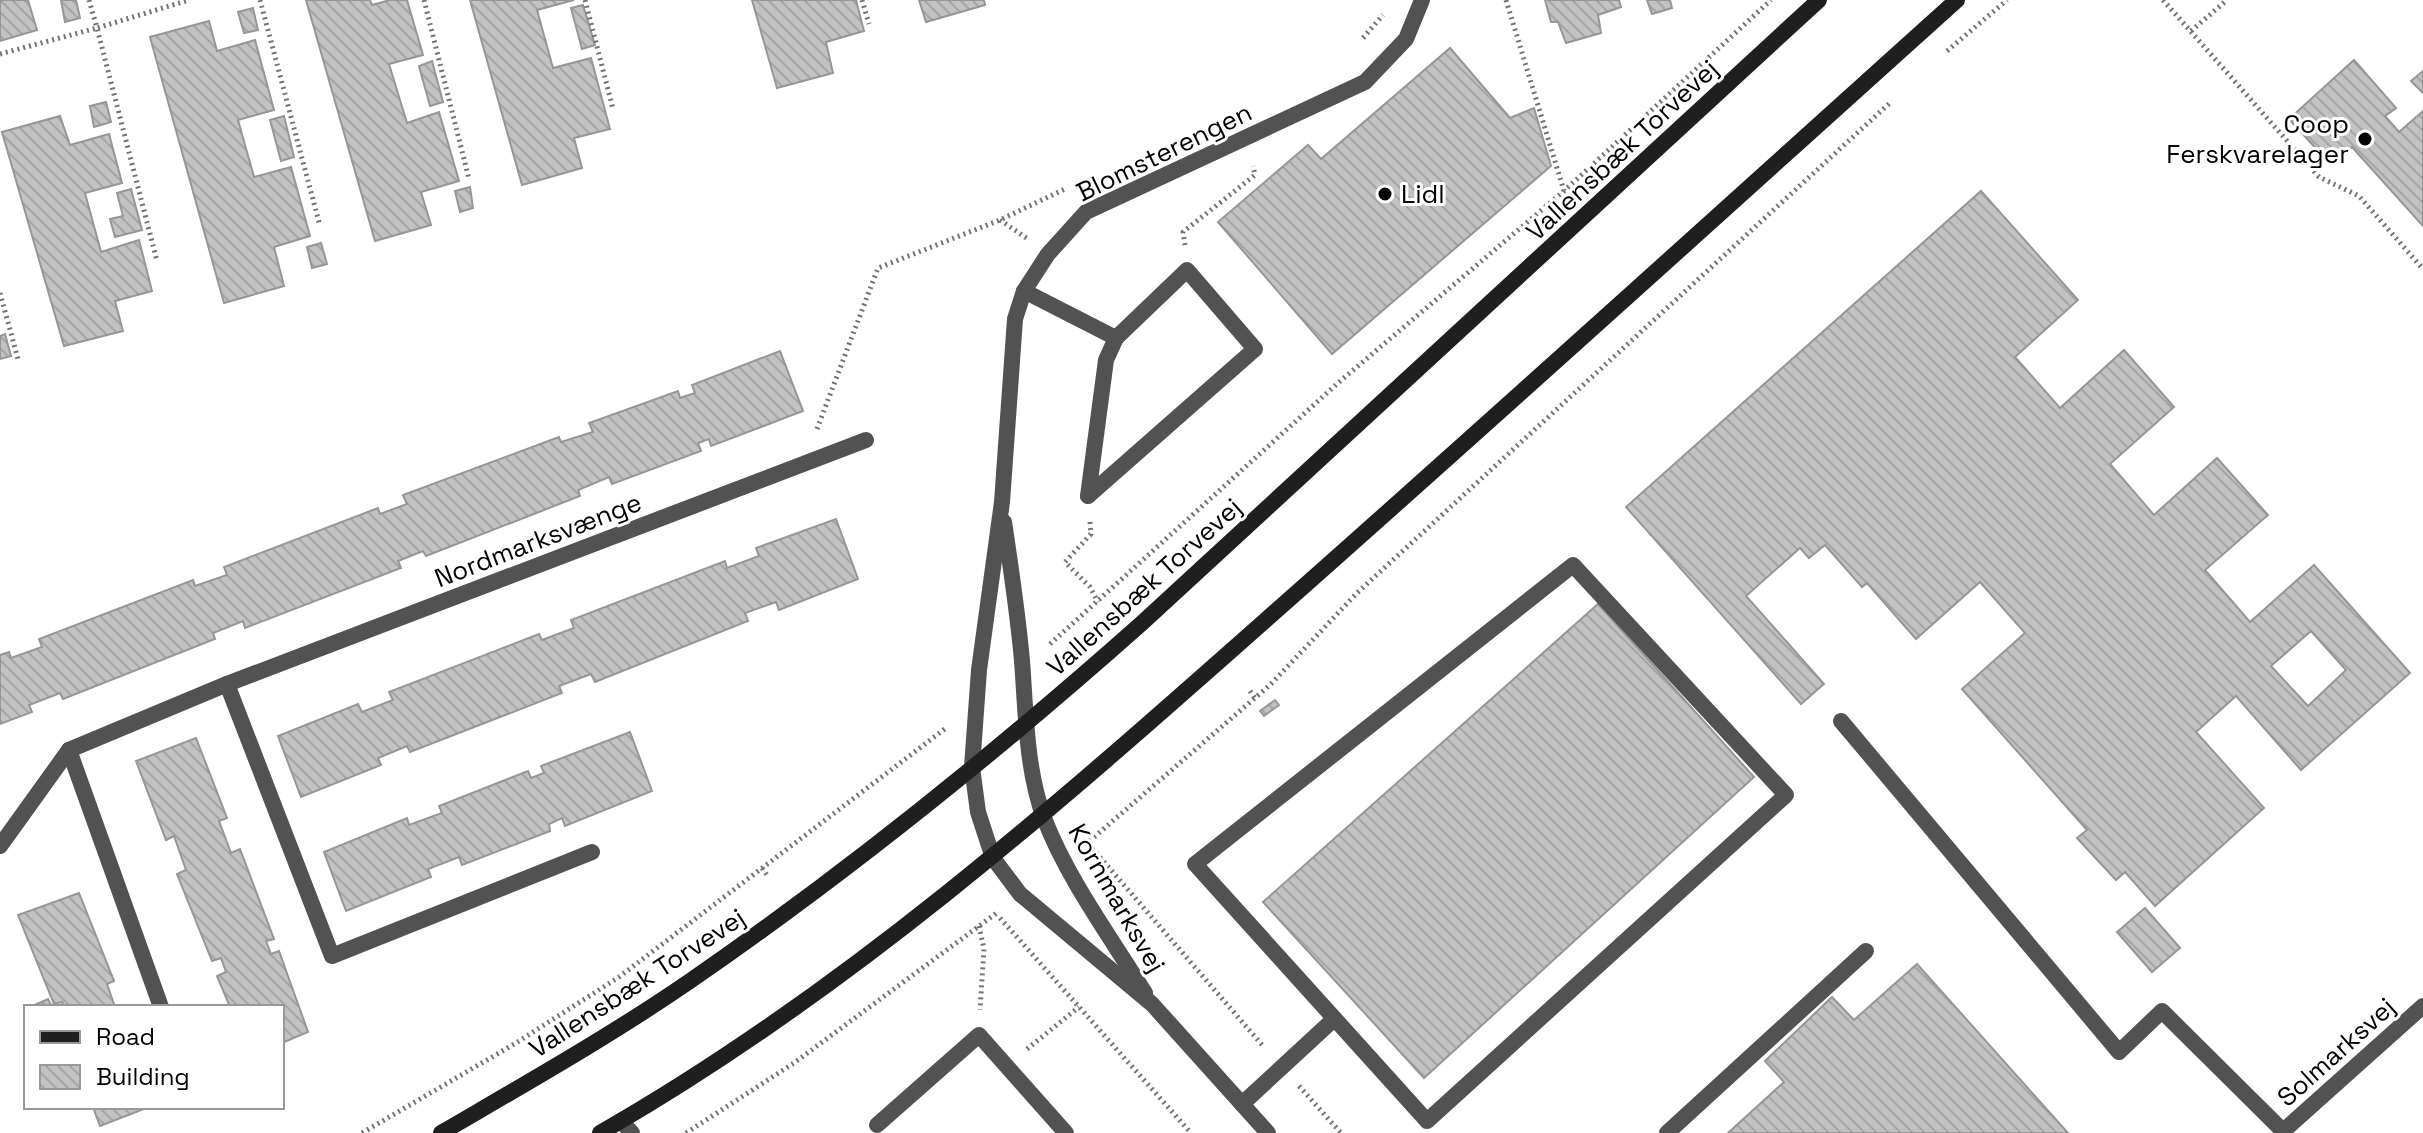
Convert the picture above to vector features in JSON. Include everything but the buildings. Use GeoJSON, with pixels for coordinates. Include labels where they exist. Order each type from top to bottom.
{"type":"FeatureCollection","features":[{"type":"Feature","properties":{"kind":"street","name":"Blomsterengen"},"geometry":{"type":"LineString","coordinates":[[972,767],[981,647],[1002,502],[1010,361],[1015,319],[1024,291],[1048,254],[1086,212],[1365,82],[1406,39],[1422,0]]}},
{"type":"Feature","properties":{"kind":"street","name":"Vallensbæk Torvevej"},"geometry":{"type":"LineString","coordinates":[[441,1133],[568,1059],[688,982],[903,824],[1026,724],[1142,623],[1819,0]]}},
{"type":"Feature","properties":{"kind":"street"},"geometry":{"type":"LineString","coordinates":[[600,1133],[626,1127],[769,1026],[993,858],[1378,520],[1957,0]]}},
{"type":"Feature","properties":{"kind":"street"},"geometry":{"type":"LineString","coordinates":[[1187,270],[1255,349],[1088,496],[1106,360],[1116,338],[1187,270]]}},
{"type":"Feature","properties":{"kind":"street"},"geometry":{"type":"LineString","coordinates":[[1024,291],[1116,338]]}},
{"type":"Feature","properties":{"kind":"street","name":"Nordmarksvænge"},"geometry":{"type":"LineString","coordinates":[[69,750],[227,684],[866,440]]}},
{"type":"Feature","properties":{"kind":"street","name":"Blomsterengen"},"geometry":{"type":"LineString","coordinates":[[1002,502],[1026,724]]}},
{"type":"Feature","properties":{"kind":"street"},"geometry":{"type":"LineString","coordinates":[[1573,565],[1786,795],[1427,1127],[1334,1019],[1195,864],[1573,565]]}},
{"type":"Feature","properties":{"kind":"street"},"geometry":{"type":"LineString","coordinates":[[227,684],[332,956],[592,852]]}},
{"type":"Feature","properties":{"kind":"street"},"geometry":{"type":"LineString","coordinates":[[1841,721],[2119,1052],[2162,1011],[2282,1132]]}},
{"type":"Feature","properties":{"kind":"street","name":"Kornmarksvej"},"geometry":{"type":"LineString","coordinates":[[1026,724],[1043,816],[1072,876],[1152,1004]]}},
{"type":"Feature","properties":{"kind":"street"},"geometry":{"type":"LineString","coordinates":[[0,846],[69,750]]}},
{"type":"Feature","properties":{"kind":"street"},"geometry":{"type":"LineString","coordinates":[[69,750],[160,1005]]}},
{"type":"Feature","properties":{"kind":"street","name":"Kornmarksvej"},"geometry":{"type":"LineString","coordinates":[[972,767],[978,812],[993,858],[1020,894],[1152,1004],[1268,1133]]}},
{"type":"Feature","properties":{"kind":"street"},"geometry":{"type":"LineString","coordinates":[[1667,1133],[1866,951]]}},
{"type":"Feature","properties":{"kind":"street","name":"Solmarksvej"},"geometry":{"type":"LineString","coordinates":[[2282,1132],[2423,1006]]}},
{"type":"Feature","properties":{"kind":"street"},"geometry":{"type":"LineString","coordinates":[[1242,1104],[1334,1019]]}},
{"type":"Feature","properties":{"kind":"street"},"geometry":{"type":"LineString","coordinates":[[877,1125],[979,1035],[1066,1133]]}},
{"type":"Feature","properties":{"kind":"path"},"geometry":{"type":"LineString","coordinates":[[89,0],[157,261]]}},
{"type":"Feature","properties":{"kind":"path"},"geometry":{"type":"LineString","coordinates":[[157,0],[160,10]]}},
{"type":"Feature","properties":{"kind":"path"},"geometry":{"type":"LineString","coordinates":[[0,54],[189,0]]}},
{"type":"Feature","properties":{"kind":"path"},"geometry":{"type":"LineString","coordinates":[[260,0],[320,226]]}},
{"type":"Feature","properties":{"kind":"path"},"geometry":{"type":"LineString","coordinates":[[424,0],[469,179]]}},
{"type":"Feature","properties":{"kind":"path"},"geometry":{"type":"LineString","coordinates":[[585,0],[613,109]]}},
{"type":"Feature","properties":{"kind":"path"},"geometry":{"type":"LineString","coordinates":[[862,0],[869,24]]}},
{"type":"Feature","properties":{"kind":"path"},"geometry":{"type":"LineString","coordinates":[[1506,0],[1564,191]]}},
{"type":"Feature","properties":{"kind":"path"},"geometry":{"type":"LineString","coordinates":[[1022,668],[1338,383],[1564,191],[1771,0]]}},
{"type":"Feature","properties":{"kind":"path"},"geometry":{"type":"LineString","coordinates":[[1943,55],[2007,0]]}},
{"type":"Feature","properties":{"kind":"path"},"geometry":{"type":"LineString","coordinates":[[2163,0],[2319,177],[2359,196],[2423,269]]}},
{"type":"Feature","properties":{"kind":"path"},"geometry":{"type":"LineString","coordinates":[[2191,31],[2227,0]]}},
{"type":"Feature","properties":{"kind":"path"},"geometry":{"type":"LineString","coordinates":[[1088,843],[1255,698],[1357,593],[1897,97]]}},
{"type":"Feature","properties":{"kind":"path"},"geometry":{"type":"LineString","coordinates":[[1187,270],[1183,232],[1255,175],[1246,137]]}},
{"type":"Feature","properties":{"kind":"path"},"geometry":{"type":"LineString","coordinates":[[0,293],[18,359]]}},
{"type":"Feature","properties":{"kind":"path"},"geometry":{"type":"LineString","coordinates":[[1088,496],[1091,534],[1065,562],[1090,587],[1098,602]]}},
{"type":"Feature","properties":{"kind":"path"},"geometry":{"type":"LineString","coordinates":[[1250,691],[1255,698]]}},
{"type":"Feature","properties":{"kind":"path"},"geometry":{"type":"LineString","coordinates":[[362,1133],[516,1043],[619,977],[977,705]]}},
{"type":"Feature","properties":{"kind":"path"},"geometry":{"type":"LineString","coordinates":[[1097,853],[1341,1133]]}},
{"type":"Feature","properties":{"kind":"path"},"geometry":{"type":"LineString","coordinates":[[762,868],[767,875]]}},
{"type":"Feature","properties":{"kind":"path"},"geometry":{"type":"LineString","coordinates":[[686,1133],[794,1063],[996,913],[1191,1133]]}},
{"type":"Feature","properties":{"kind":"path"},"geometry":{"type":"LineString","coordinates":[[979,926],[984,949],[979,1035]]}},
{"type":"Feature","properties":{"kind":"path"},"geometry":{"type":"LineString","coordinates":[[1006,1066],[1079,1007]]}},
{"type":"Feature","properties":{"kind":"place","name":"Coop Ferskvarelager"},"geometry":{"type":"Point","coordinates":[2365,139]}},
{"type":"Feature","properties":{"kind":"place","name":"Lidl"},"geometry":{"type":"Point","coordinates":[1385,194]}}]}
